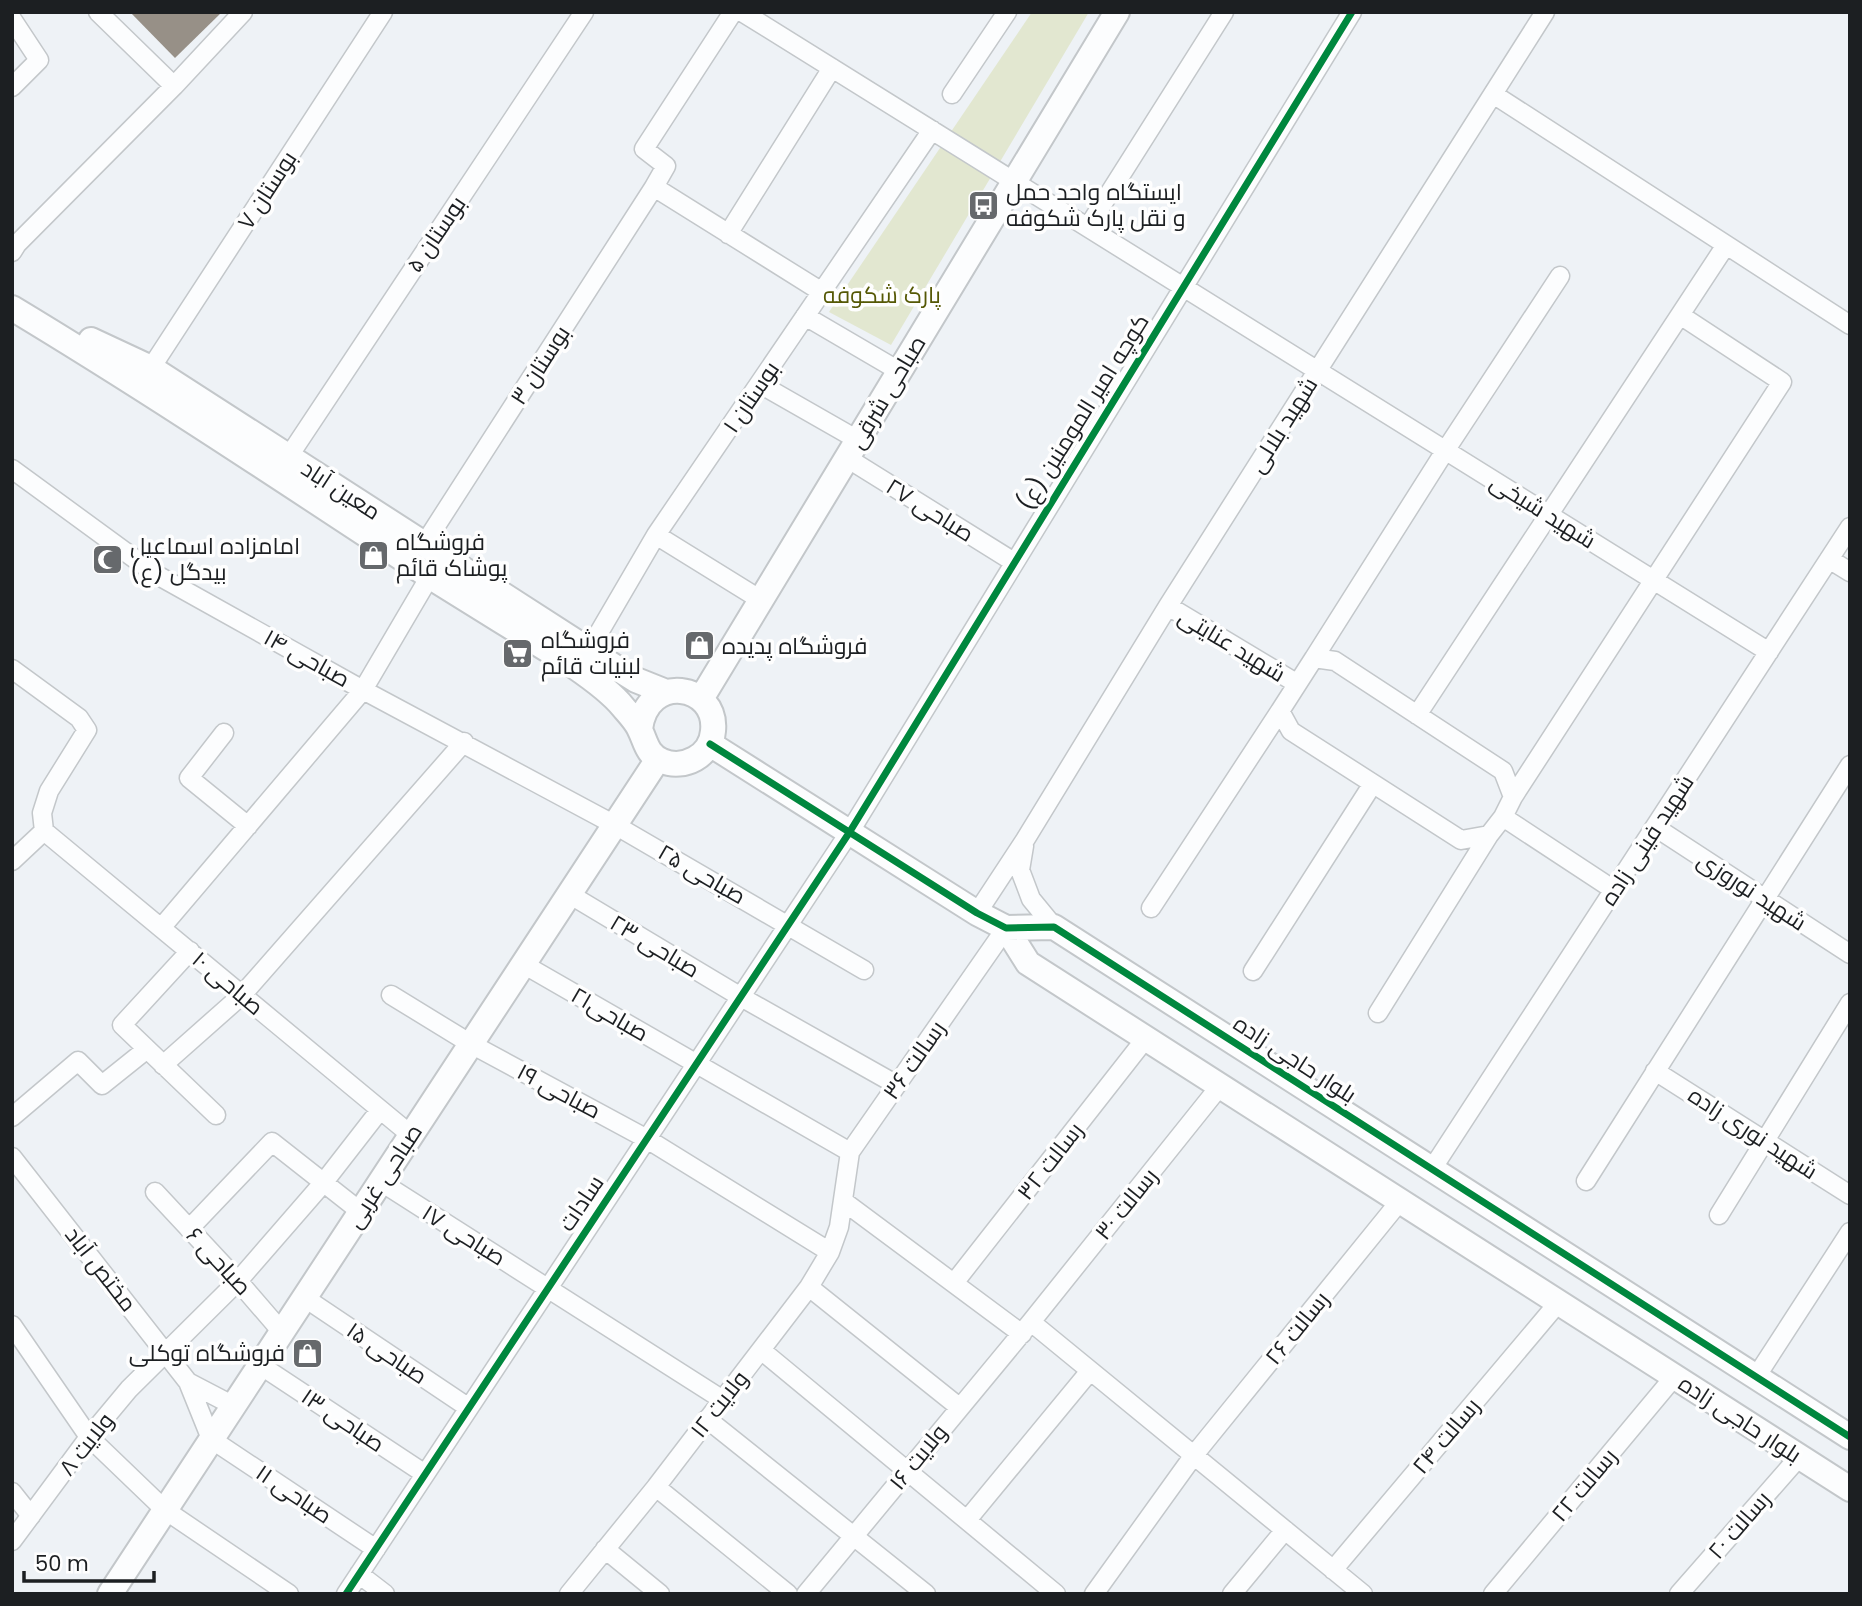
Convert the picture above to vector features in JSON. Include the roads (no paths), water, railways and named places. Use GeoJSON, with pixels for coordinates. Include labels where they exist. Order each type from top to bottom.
{"type":"FeatureCollection","features":[{"type":"Feature","properties":{"kind":"street"},"geometry":{"type":"LineString","coordinates":[[12,88],[39,60],[12,18],[17,12]]}},
{"type":"Feature","properties":{"kind":"street"},"geometry":{"type":"LineString","coordinates":[[99,12],[174,86]]}},
{"type":"Feature","properties":{"kind":"street"},"geometry":{"type":"LineString","coordinates":[[12,252],[243,12]]}},
{"type":"Feature","properties":{"kind":"street","name":"بوستان ۷"},"geometry":{"type":"LineString","coordinates":[[150,368],[383,12]]}},
{"type":"Feature","properties":{"kind":"street","name":"بوستان ۵"},"geometry":{"type":"LineString","coordinates":[[289,456],[584,12]]}},
{"type":"Feature","properties":{"kind":"street"},"geometry":{"type":"LineString","coordinates":[[733,12],[644,149],[666,166],[654,187],[822,292]]}},
{"type":"Feature","properties":{"kind":"street","name":"شهید شیخی"},"geometry":{"type":"LineString","coordinates":[[742,12],[1769,652]]}},
{"type":"Feature","properties":{"kind":"street"},"geometry":{"type":"LineString","coordinates":[[953,94],[1007,12]]}},
{"type":"Feature","properties":{"kind":"street","name":"صباحی شرقی"},"geometry":{"type":"LineString","coordinates":[[701,699],[1116,12]]}},
{"type":"Feature","properties":{"kind":"street"},"geometry":{"type":"LineString","coordinates":[[1088,227],[1224,12]]}},
{"type":"Feature","properties":{"kind":"street","name":"کوچه امیر المومنین (ع)"},"geometry":{"type":"LineString","coordinates":[[849,833],[1352,12]]}},
{"type":"Feature","properties":{"kind":"street","name":"شهید بلالی"},"geometry":{"type":"LineString","coordinates":[[977,913],[1025,840],[1168,606],[1545,12]]}},
{"type":"Feature","properties":{"kind":"street"},"geometry":{"type":"LineString","coordinates":[[728,234],[832,68]]}},
{"type":"Feature","properties":{"kind":"street"},"geometry":{"type":"LineString","coordinates":[[1493,93],[1850,325]]}},
{"type":"Feature","properties":{"kind":"street","name":"بوستان ۱"},"geometry":{"type":"LineString","coordinates":[[584,659],[656,535],[932,130]]}},
{"type":"Feature","properties":{"kind":"street","name":"بوستان ۳"},"geometry":{"type":"LineString","coordinates":[[425,543],[654,187]]}},
{"type":"Feature","properties":{"kind":"street"},"geometry":{"type":"LineString","coordinates":[[1417,715],[1726,245]]}},
{"type":"Feature","properties":{"kind":"street"},"geometry":{"type":"LineString","coordinates":[[1151,908],[1560,276]]}},
{"type":"Feature","properties":{"kind":"street","name":"معین آباد"},"geometry":{"type":"LineString","coordinates":[[12,294],[87,338],[150,368],[425,543],[584,659],[640,729]]}},
{"type":"Feature","properties":{"kind":"street","name":"معین آباد"},"geometry":{"type":"LineString","coordinates":[[12,309],[110,367],[430,576],[584,659],[666,692]]}},
{"type":"Feature","properties":{"kind":"street"},"geometry":{"type":"LineString","coordinates":[[1378,1013],[1489,835],[1503,817],[1513,797],[1782,382],[1680,315]]}},
{"type":"Feature","properties":{"kind":"street"},"geometry":{"type":"LineString","coordinates":[[805,316],[899,371]]}},
{"type":"Feature","properties":{"kind":"street","name":"صباحی ۲۷"},"geometry":{"type":"LineString","coordinates":[[760,384],[1014,562]]}},
{"type":"Feature","properties":{"kind":"street","name":"صباحی ۱۴"},"geometry":{"type":"LineString","coordinates":[[12,469],[157,575],[363,690],[615,825]]}},
{"type":"Feature","properties":{"kind":"street","name":"شهید فینی زاده"},"geometry":{"type":"LineString","coordinates":[[1438,1161],[1850,527]]}},
{"type":"Feature","properties":{"kind":"street"},"geometry":{"type":"LineString","coordinates":[[656,535],[761,600]]}},
{"type":"Feature","properties":{"kind":"street"},"geometry":{"type":"LineString","coordinates":[[1829,559],[1850,572]]}},
{"type":"Feature","properties":{"kind":"street"},"geometry":{"type":"LineString","coordinates":[[161,928],[363,690],[430,576]]}},
{"type":"Feature","properties":{"kind":"street","name":"شهید عنایتی"},"geometry":{"type":"LineString","coordinates":[[1168,606],[1296,683]]}},
{"type":"Feature","properties":{"kind":"street"},"geometry":{"type":"LineString","coordinates":[[1314,658],[1335,661],[1503,771],[1513,797]]}},
{"type":"Feature","properties":{"kind":"street"},"geometry":{"type":"LineString","coordinates":[[12,669],[79,718],[87,730],[49,790],[42,813],[44,831],[12,861]]}},
{"type":"Feature","properties":{"kind":"street"},"geometry":{"type":"LineString","coordinates":[[678,690],[701,699],[709,708],[713,720],[713,732],[702,754],[681,764],[669,764],[658,759],[643,741],[640,729],[647,706],[666,692],[678,690]]}},
{"type":"Feature","properties":{"kind":"street"},"geometry":{"type":"LineString","coordinates":[[1280,710],[1291,731],[1461,840],[1489,835]]}},
{"type":"Feature","properties":{"kind":"street"},"geometry":{"type":"LineString","coordinates":[[224,733],[189,778],[248,826]]}},
{"type":"Feature","properties":{"kind":"street"},"geometry":{"type":"LineString","coordinates":[[163,1065],[242,995],[464,742]]}},
{"type":"Feature","properties":{"kind":"street"},"geometry":{"type":"LineString","coordinates":[[709,744],[977,913],[1006,928],[1054,927]]}},
{"type":"Feature","properties":{"kind":"street","name":"صباحی غربی"},"geometry":{"type":"LineString","coordinates":[[118,1591],[165,1510],[211,1439],[658,759]]}},
{"type":"Feature","properties":{"kind":"street"},"geometry":{"type":"LineString","coordinates":[[1586,1181],[1850,765]]}},
{"type":"Feature","properties":{"kind":"street"},"geometry":{"type":"LineString","coordinates":[[1253,971],[1372,785]]}},
{"type":"Feature","properties":{"kind":"street"},"geometry":{"type":"LineString","coordinates":[[1503,817],[1614,890]]}},
{"type":"Feature","properties":{"kind":"street","name":"صباحی ۲۵"},"geometry":{"type":"LineString","coordinates":[[615,825],[864,970]]}},
{"type":"Feature","properties":{"kind":"street","name":"شهید نوروزی"},"geometry":{"type":"LineString","coordinates":[[1655,827],[1850,954]]}},
{"type":"Feature","properties":{"kind":"street","name":"صباحی ۱۰"},"geometry":{"type":"LineString","coordinates":[[44,831],[411,1135]]}},
{"type":"Feature","properties":{"kind":"street","name":"سادات"},"geometry":{"type":"LineString","coordinates":[[346,1594],[849,833]]}},
{"type":"Feature","properties":{"kind":"street"},"geometry":{"type":"LineString","coordinates":[[1025,840],[1020,870],[1031,900],[1054,927]]}},
{"type":"Feature","properties":{"kind":"street","name":"صباحی ۲۳"},"geometry":{"type":"LineString","coordinates":[[569,894],[741,998],[897,1085]]}},
{"type":"Feature","properties":{"kind":"street","name":"بلوار حاجی زاده"},"geometry":{"type":"LineString","coordinates":[[1054,927],[1438,1161],[1756,1377],[1850,1437]]}},
{"type":"Feature","properties":{"kind":"street","name":"بلوار حاجی زاده"},"geometry":{"type":"LineString","coordinates":[[1006,928],[1028,963],[1850,1489]]}},
{"type":"Feature","properties":{"kind":"street","name":"رسالت ۳۶"},"geometry":{"type":"LineString","coordinates":[[843,1201],[850,1152],[1006,928]]}},
{"type":"Feature","properties":{"kind":"street"},"geometry":{"type":"LineString","coordinates":[[190,951],[122,1025],[216,1115]]}},
{"type":"Feature","properties":{"kind":"street","name":"صباحی۲۱"},"geometry":{"type":"LineString","coordinates":[[523,964],[850,1152]]}},
{"type":"Feature","properties":{"kind":"street","name":"صباحی ۱۹"},"geometry":{"type":"LineString","coordinates":[[391,995],[471,1044],[647,1139],[830,1252]]}},
{"type":"Feature","properties":{"kind":"street"},"geometry":{"type":"LineString","coordinates":[[1719,1215],[1850,1003]]}},
{"type":"Feature","properties":{"kind":"street","name":"رسالت ۳۲"},"geometry":{"type":"LineString","coordinates":[[954,1283],[1146,1038]]}},
{"type":"Feature","properties":{"kind":"street"},"geometry":{"type":"LineString","coordinates":[[12,1117],[78,1061],[102,1085],[147,1049]]}},
{"type":"Feature","properties":{"kind":"street","name":"شهید نوری زاده"},"geometry":{"type":"LineString","coordinates":[[1655,1071],[1850,1195]]}},
{"type":"Feature","properties":{"kind":"street","name":"رسالت ۳۰"},"geometry":{"type":"LineString","coordinates":[[1027,1328],[1220,1086]]}},
{"type":"Feature","properties":{"kind":"street","name":"ولایت ۸"},"geometry":{"type":"LineString","coordinates":[[12,1541],[129,1388],[239,1280],[324,1182],[380,1110]]}},
{"type":"Feature","properties":{"kind":"street"},"geometry":{"type":"LineString","coordinates":[[189,1229],[272,1142],[361,1212]]}},
{"type":"Feature","properties":{"kind":"street","name":"مختص آباد"},"geometry":{"type":"LineString","coordinates":[[12,1157],[188,1382]]}},
{"type":"Feature","properties":{"kind":"street","name":"صباحی ۱۷"},"geometry":{"type":"LineString","coordinates":[[380,1182],[723,1400]]}},
{"type":"Feature","properties":{"kind":"street","name":"صباحی ۶"},"geometry":{"type":"LineString","coordinates":[[155,1192],[239,1280],[282,1332]]}},
{"type":"Feature","properties":{"kind":"street"},"geometry":{"type":"LineString","coordinates":[[843,1201],[954,1283],[1090,1371],[1363,1594]]}},
{"type":"Feature","properties":{"kind":"street","name":"ولایت ۱۲"},"geometry":{"type":"LineString","coordinates":[[569,1594],[656,1487],[809,1287],[830,1252],[839,1227],[843,1201]]}},
{"type":"Feature","properties":{"kind":"street","name":"رسالت ۲۶"},"geometry":{"type":"LineString","coordinates":[[1094,1594],[1194,1455],[1400,1201]]}},
{"type":"Feature","properties":{"kind":"street"},"geometry":{"type":"LineString","coordinates":[[1756,1377],[1850,1232]]}},
{"type":"Feature","properties":{"kind":"street"},"geometry":{"type":"LineString","coordinates":[[809,1287],[959,1407]]}},
{"type":"Feature","properties":{"kind":"street","name":"صباحی ۱۵"},"geometry":{"type":"LineString","coordinates":[[305,1298],[469,1408]]}},
{"type":"Feature","properties":{"kind":"street","name":"رسالت ۲۴"},"geometry":{"type":"LineString","coordinates":[[1333,1570],[1558,1303]]}},
{"type":"Feature","properties":{"kind":"street"},"geometry":{"type":"LineString","coordinates":[[12,1325],[89,1437],[165,1510],[289,1594]]}},
{"type":"Feature","properties":{"kind":"street","name":"ولایت ۱۶"},"geometry":{"type":"LineString","coordinates":[[806,1594],[1027,1328]]}},
{"type":"Feature","properties":{"kind":"street"},"geometry":{"type":"LineString","coordinates":[[761,1350],[1054,1593]]}},
{"type":"Feature","properties":{"kind":"street","name":"صباحی ۱۳"},"geometry":{"type":"LineString","coordinates":[[260,1365],[425,1474]]}},
{"type":"Feature","properties":{"kind":"street"},"geometry":{"type":"LineString","coordinates":[[967,1520],[1090,1371]]}},
{"type":"Feature","properties":{"kind":"street","name":"رسالت ۲۲"},"geometry":{"type":"LineString","coordinates":[[1493,1594],[1674,1377]]}},
{"type":"Feature","properties":{"kind":"street"},"geometry":{"type":"LineString","coordinates":[[188,1382],[234,1406]]}},
{"type":"Feature","properties":{"kind":"street"},"geometry":{"type":"LineString","coordinates":[[188,1382],[211,1439]]}},
{"type":"Feature","properties":{"kind":"street"},"geometry":{"type":"LineString","coordinates":[[707,1419],[926,1594]]}},
{"type":"Feature","properties":{"kind":"street","name":"صباحی ۱۱"},"geometry":{"type":"LineString","coordinates":[[211,1439],[376,1549]]}},
{"type":"Feature","properties":{"kind":"street","name":"رسالت ۲۰"},"geometry":{"type":"LineString","coordinates":[[1679,1594],[1799,1457]]}},
{"type":"Feature","properties":{"kind":"street"},"geometry":{"type":"LineString","coordinates":[[656,1487],[788,1594]]}},
{"type":"Feature","properties":{"kind":"street"},"geometry":{"type":"LineString","coordinates":[[12,1492],[31,1516]]}},
{"type":"Feature","properties":{"kind":"street"},"geometry":{"type":"LineString","coordinates":[[1233,1594],[1285,1530]]}},
{"type":"Feature","properties":{"kind":"street"},"geometry":{"type":"LineString","coordinates":[[605,1549],[660,1594]]}},
{"type":"Feature","properties":{"kind":"street"},"geometry":{"type":"LineString","coordinates":[[359,1574],[385,1594]]}},
{"type":"Feature","properties":{"kind":"place","name":"ایستگاه واحد حمل و نقل پارک شکوفه"},"geometry":{"type":"Point","coordinates":[983,205]}},
{"type":"Feature","properties":{"kind":"place","name":"فروشگاه پوشاک قائم"},"geometry":{"type":"Point","coordinates":[373,555]}},
{"type":"Feature","properties":{"kind":"place","name":"امامزاده اسماعیل (ع) بیدگل"},"geometry":{"type":"Point","coordinates":[107,559]}},
{"type":"Feature","properties":{"kind":"place","name":"فروشگاه پدیده"},"geometry":{"type":"Point","coordinates":[699,646]}},
{"type":"Feature","properties":{"kind":"place","name":"فروشگاه لبنیات قائم"},"geometry":{"type":"Point","coordinates":[518,653]}},
{"type":"Feature","properties":{"kind":"place","name":"فروشگاه توکلی"},"geometry":{"type":"Point","coordinates":[308,1353]}},
{"type":"Feature","properties":{"kind":"park label","name":"پارک شکوفه"},"geometry":{"type":"Point","coordinates":[882,295]}}]}
